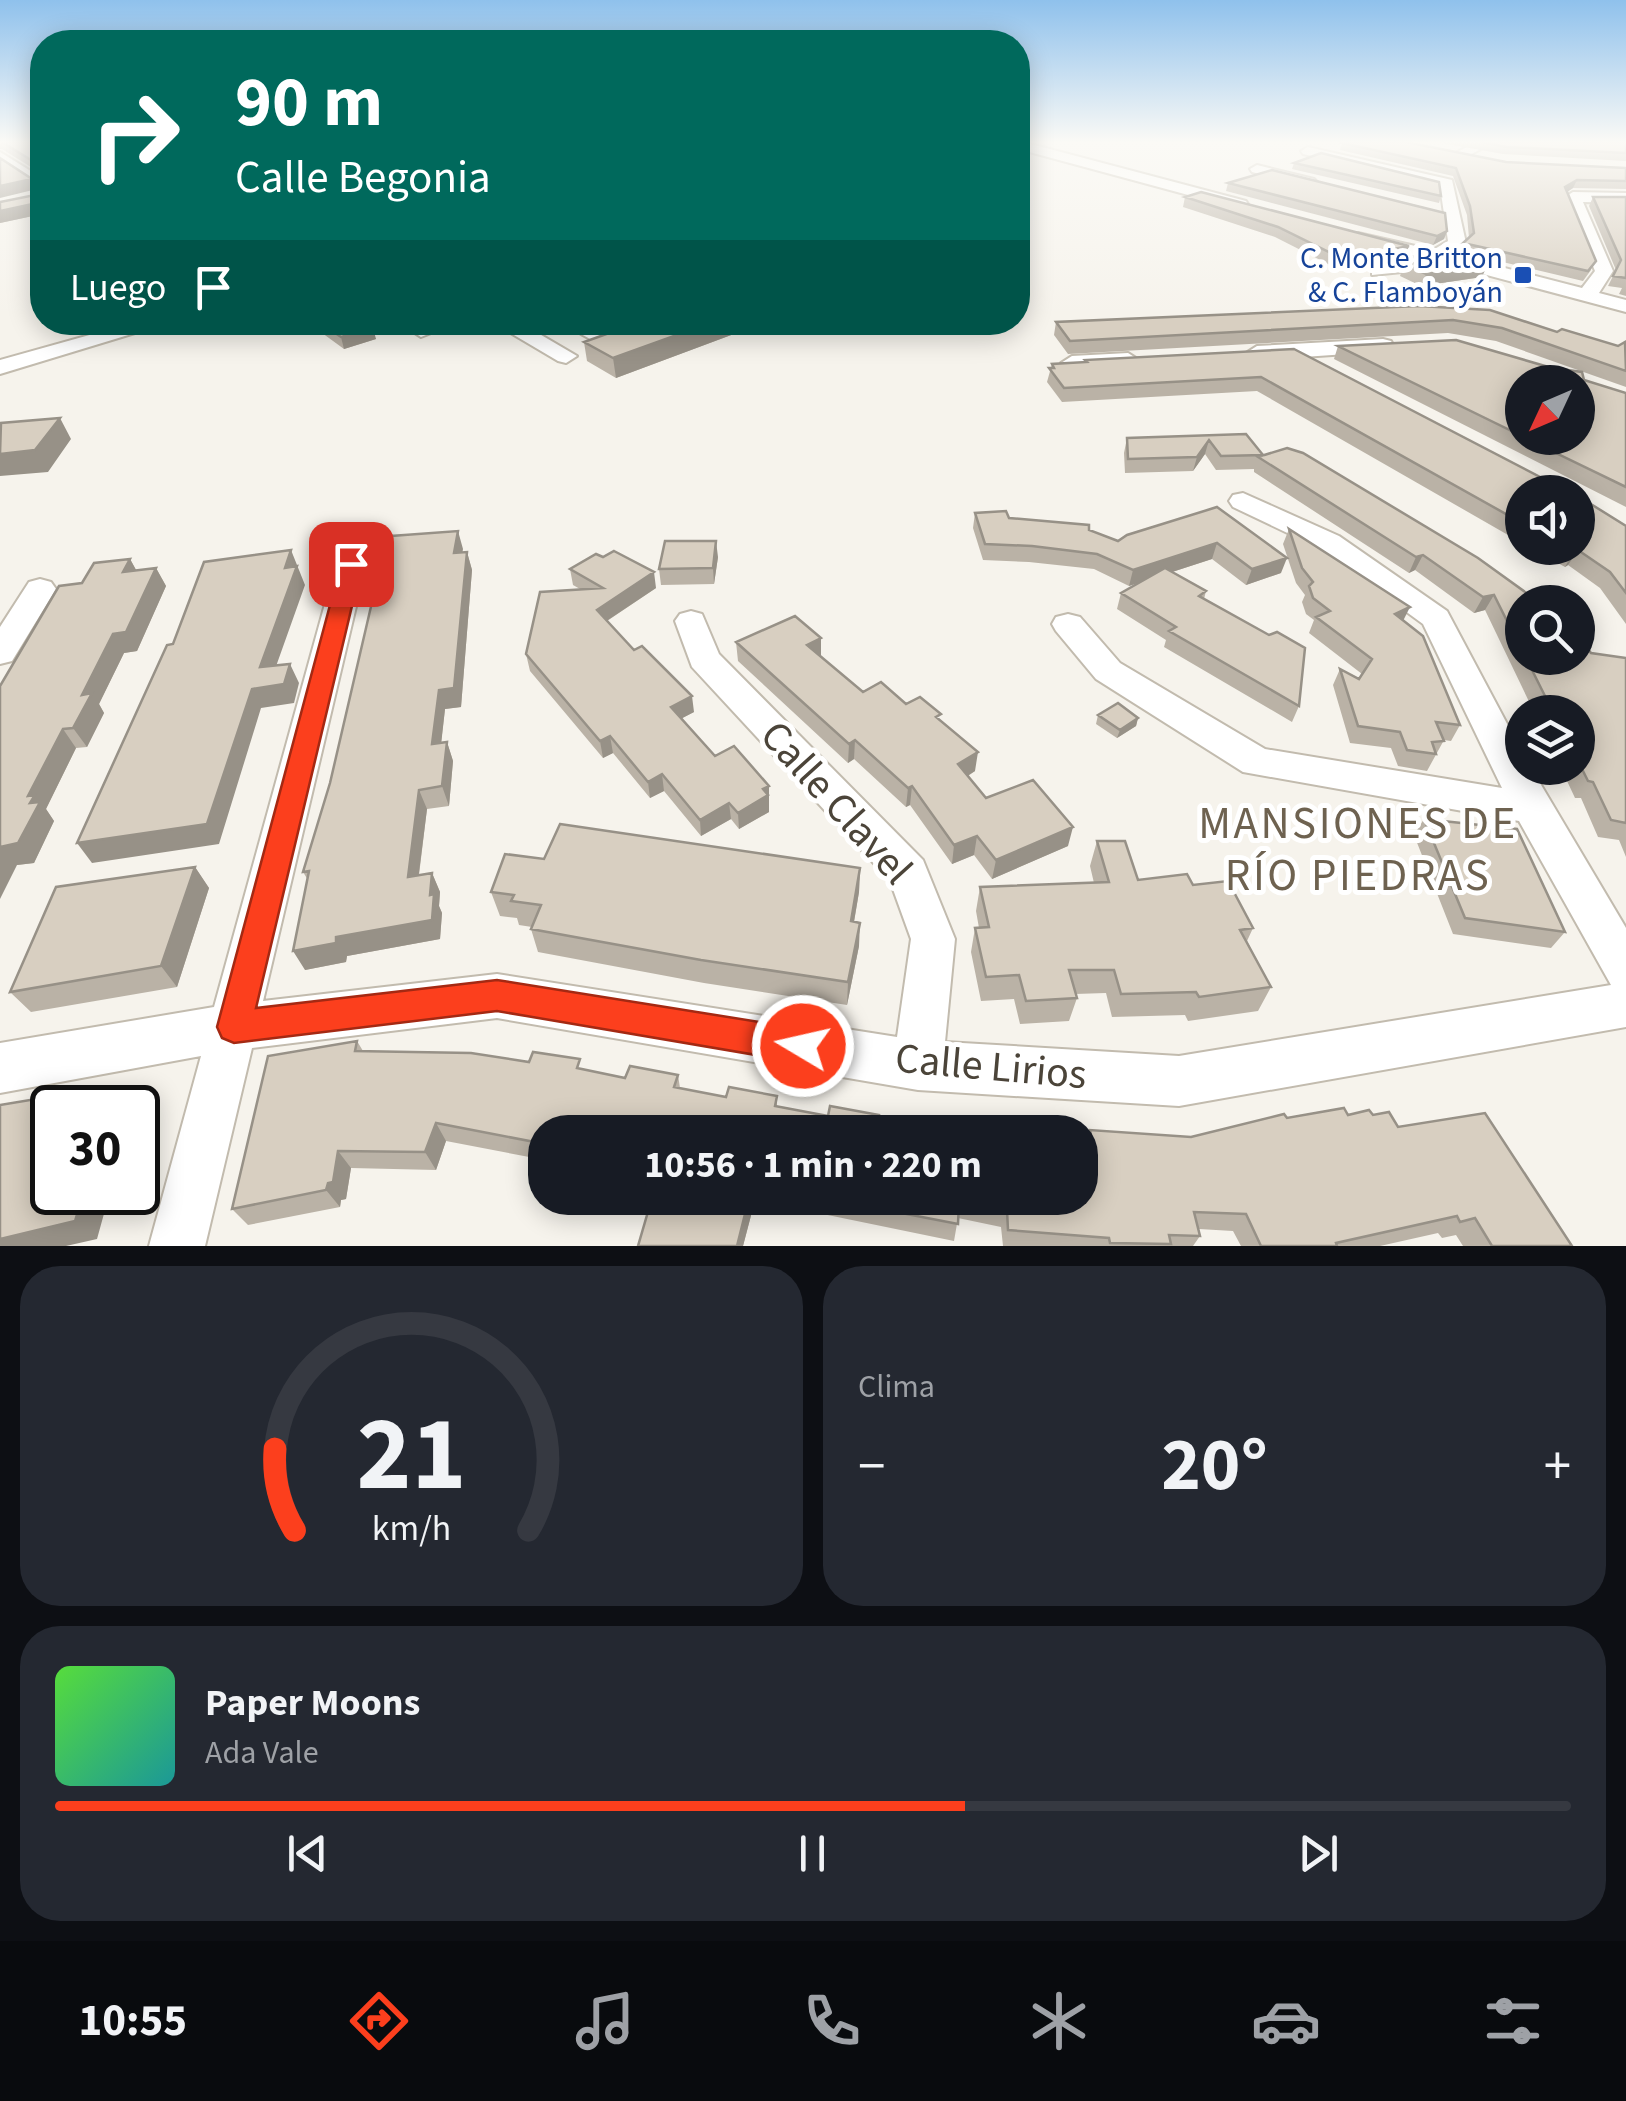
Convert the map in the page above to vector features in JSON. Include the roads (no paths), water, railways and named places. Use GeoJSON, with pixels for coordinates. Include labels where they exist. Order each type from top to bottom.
{"type":"FeatureCollection","features":[{"type":"Feature","properties":{"kind":"street"},"geometry":{"type":"LineString","coordinates":[[1226,200],[1268,212]]}},
{"type":"Feature","properties":{"kind":"street"},"geometry":{"type":"LineString","coordinates":[[1379,271],[1422,264],[1457,243],[1451,200]]}},
{"type":"Feature","properties":{"kind":"street"},"geometry":{"type":"LineString","coordinates":[[1574,200],[1604,271],[1586,296]]}},
{"type":"Feature","properties":{"kind":"street"},"geometry":{"type":"LineString","coordinates":[[1437,212],[1455,216]]}},
{"type":"Feature","properties":{"kind":"street"},"geometry":{"type":"LineString","coordinates":[[1344,232],[1626,306]]}},
{"type":"Feature","properties":{"kind":"street"},"geometry":{"type":"LineString","coordinates":[[0,367],[114,335]]}},
{"type":"Feature","properties":{"kind":"street"},"geometry":{"type":"LineString","coordinates":[[526,335],[566,356]]}},
{"type":"Feature","properties":{"kind":"street"},"geometry":{"type":"LineString","coordinates":[[1238,354],[1410,345]]}},
{"type":"Feature","properties":{"kind":"street"},"geometry":{"type":"LineString","coordinates":[[1293,351],[1343,378]]}},
{"type":"Feature","properties":{"kind":"street"},"geometry":{"type":"LineString","coordinates":[[1072,362],[1146,358]]}},
{"type":"Feature","properties":{"kind":"street"},"geometry":{"type":"LineString","coordinates":[[1243,501],[1329,542],[1436,618],[1532,808],[1626,970]]}},
{"type":"Feature","properties":{"kind":"street"},"geometry":{"type":"LineString","coordinates":[[177,1246],[351,564]]}},
{"type":"Feature","properties":{"kind":"street"},"geometry":{"type":"LineString","coordinates":[[0,654],[40,588]]}},
{"type":"Feature","properties":{"kind":"street","name":"Calle Clavel"},"geometry":{"type":"LineString","coordinates":[[692,620],[704,659],[908,872],[933,939],[918,1065]]}},
{"type":"Feature","properties":{"kind":"street"},"geometry":{"type":"LineString","coordinates":[[1068,624],[1108,671],[1256,762],[1532,808]]}},
{"type":"Feature","properties":{"kind":"street","name":"Calle Lirios"},"geometry":{"type":"LineString","coordinates":[[0,1068],[234,1027],[497,996],[918,1065],[1179,1081],[1626,1005]]}},
{"type":"Feature","properties":{"kind":"place","name":"C. Monte Britton & C. Flamboyán"},"geometry":{"type":"Point","coordinates":[1523,275]}},
{"type":"Feature","properties":{"kind":"district","name":"MANSIONES DE RÍO PIEDRAS"},"geometry":{"type":"Point","coordinates":[1358,850]}}]}
